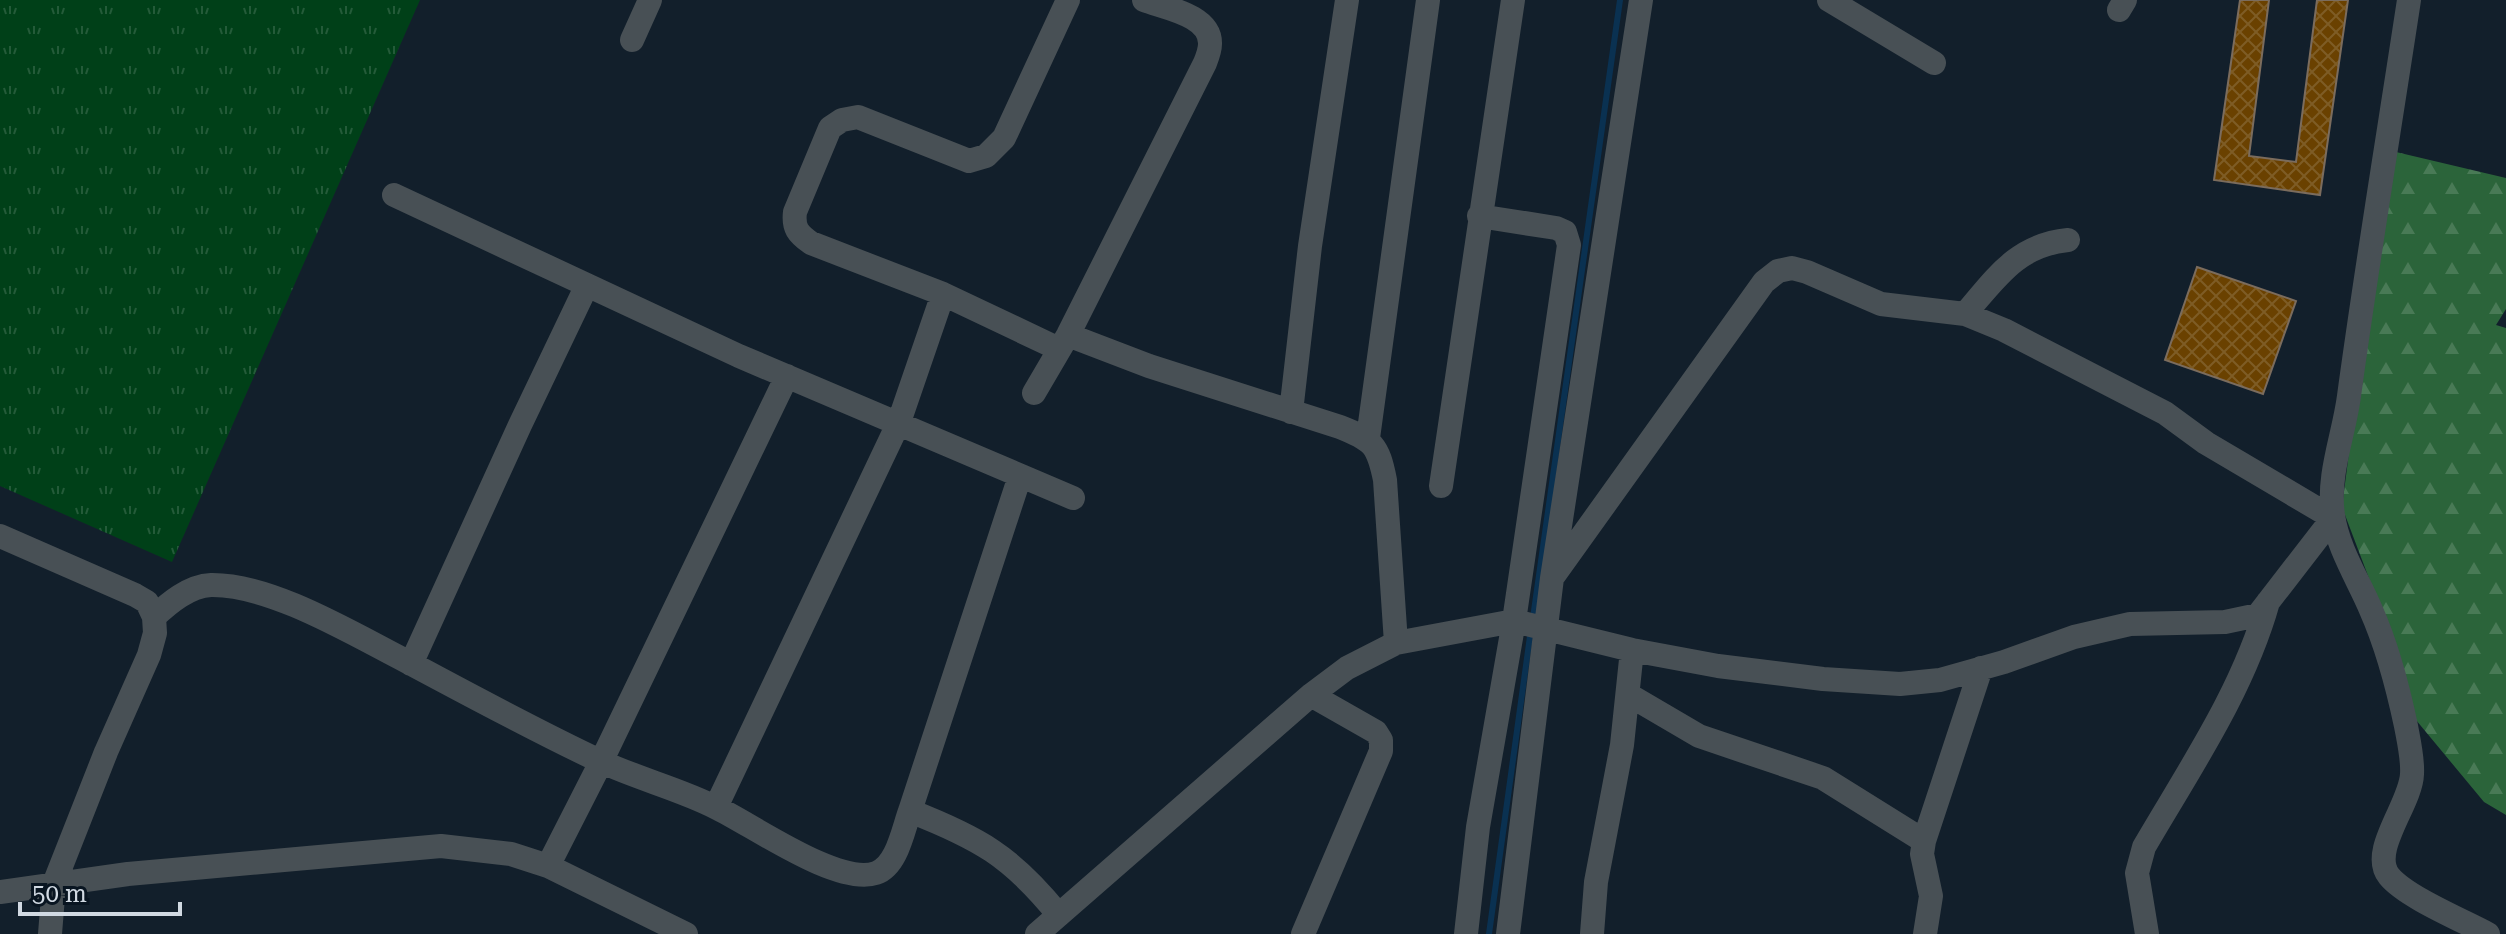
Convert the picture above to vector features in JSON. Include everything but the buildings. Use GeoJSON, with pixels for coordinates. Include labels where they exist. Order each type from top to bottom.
{"type":"FeatureCollection","features":[{"type":"Feature","properties":{"kind":"street"},"geometry":{"type":"LineString","coordinates":[[632,40],[650,0]]}},
{"type":"Feature","properties":{"kind":"street"},"geometry":{"type":"LineString","coordinates":[[1068,0],[1004,138],[986,156],[969,161],[858,117],[842,120],[830,128],[795,212],[794,225],[801,236],[811,243],[1064,342],[1149,366],[1368,438],[1380,455],[1385,480],[1396,643]]}},
{"type":"Feature","properties":{"kind":"street"},"geometry":{"type":"LineString","coordinates":[[1034,393],[1064,342],[1205,63],[1211,43],[1196,19],[1144,0]]}},
{"type":"Feature","properties":{"kind":"street"},"geometry":{"type":"LineString","coordinates":[[1291,412],[1312,231],[1347,0]]}},
{"type":"Feature","properties":{"kind":"street"},"geometry":{"type":"LineString","coordinates":[[1368,438],[1428,0]]}},
{"type":"Feature","properties":{"kind":"street"},"geometry":{"type":"LineString","coordinates":[[1441,486],[1513,0]]}},
{"type":"Feature","properties":{"kind":"street"},"geometry":{"type":"LineString","coordinates":[[1552,578],[1641,0]]}},
{"type":"Feature","properties":{"kind":"street"},"geometry":{"type":"LineString","coordinates":[[1829,0],[1934,63]]}},
{"type":"Feature","properties":{"kind":"street"},"geometry":{"type":"LineString","coordinates":[[2409,0],[2347,405],[2330,492],[2341,547],[2373,614],[2398,694],[2410,748],[2412,775],[2408,797],[2384,847],[2383,863],[2388,875],[2403,889],[2488,934]]}},
{"type":"Feature","properties":{"kind":"street"},"geometry":{"type":"LineString","coordinates":[[394,195],[787,376],[1073,498]]}},
{"type":"Feature","properties":{"kind":"street"},"geometry":{"type":"LineString","coordinates":[[1479,216],[1556,228],[1565,232],[1569,245],[1531,625],[1508,934]]}},
{"type":"Feature","properties":{"kind":"street"},"geometry":{"type":"LineString","coordinates":[[1965,314],[2015,260],[2044,242],[2068,240]]}},
{"type":"Feature","properties":{"kind":"street"},"geometry":{"type":"LineString","coordinates":[[1466,934],[1478,827],[1531,625],[1552,578],[1764,282],[1778,271],[1792,268],[1881,304],[1965,314],[2004,330],[2165,413],[2206,443],[2333,518]]}},
{"type":"Feature","properties":{"kind":"street"},"geometry":{"type":"LineString","coordinates":[[411,664],[587,285]]}},
{"type":"Feature","properties":{"kind":"street"},"geometry":{"type":"LineString","coordinates":[[716,807],[899,422],[943,294]]}},
{"type":"Feature","properties":{"kind":"street"},"geometry":{"type":"LineString","coordinates":[[548,866],[787,376]]}},
{"type":"Feature","properties":{"kind":"street"},"geometry":{"type":"LineString","coordinates":[[154,617],[191,590],[208,585],[264,594],[336,624],[601,762],[716,807],[808,858],[862,876],[880,872],[890,862],[910,811],[1020,476]]}},
{"type":"Feature","properties":{"kind":"street"},"geometry":{"type":"LineString","coordinates":[[1037,934],[1311,695],[1347,668],[1396,643],[1531,625],[1632,650],[1718,666],[1823,679],[1900,684],[1940,680],[2074,637],[2130,624],[2243,620],[2258,615],[2333,518]]}},
{"type":"Feature","properties":{"kind":"street"},"geometry":{"type":"LineString","coordinates":[[0,536],[135,595],[147,602],[154,617],[155,633],[149,655],[106,752],[54,884],[50,934]]}},
{"type":"Feature","properties":{"kind":"street"},"geometry":{"type":"LineString","coordinates":[[2147,934],[2137,873],[2144,847],[2241,677],[2259,635],[2268,602]]}},
{"type":"Feature","properties":{"kind":"street"},"geometry":{"type":"LineString","coordinates":[[1592,934],[1596,882],[1622,745],[1632,650]]}},
{"type":"Feature","properties":{"kind":"street"},"geometry":{"type":"LineString","coordinates":[[1925,934],[1931,896],[1922,854],[1924,841],[1981,668]]}},
{"type":"Feature","properties":{"kind":"street"},"geometry":{"type":"LineString","coordinates":[[1303,934],[1381,751],[1381,740],[1376,732],[1311,695]]}},
{"type":"Feature","properties":{"kind":"street"},"geometry":{"type":"LineString","coordinates":[[1629,695],[1699,736],[1823,778],[1924,841]]}},
{"type":"Feature","properties":{"kind":"street"},"geometry":{"type":"LineString","coordinates":[[910,811],[971,837],[1002,855],[1035,886],[1058,914]]}},
{"type":"Feature","properties":{"kind":"street"},"geometry":{"type":"LineString","coordinates":[[0,892],[128,874],[441,846],[511,854],[548,866],[686,934]]}},
{"type":"Feature","properties":{"kind":"green space"},"geometry":{"type":"Polygon","coordinates":[[[0,0],[420,0],[172,562],[0,486],[0,0]]]}},
{"type":"Feature","properties":{"kind":"green space"},"geometry":{"type":"Polygon","coordinates":[[[2396,152],[2506,178],[2506,309],[2496,325],[2506,328],[2506,815],[2484,802],[2416,720],[2381,610],[2342,507],[2359,375],[2396,152]]]}},
{"type":"Feature","properties":{"kind":"waterway"},"geometry":{"type":"LineString","coordinates":[[1533,618],[1620,0]]}},
{"type":"Feature","properties":{"kind":"waterway"},"geometry":{"type":"LineString","coordinates":[[1489,934],[1531,629]]}}]}
